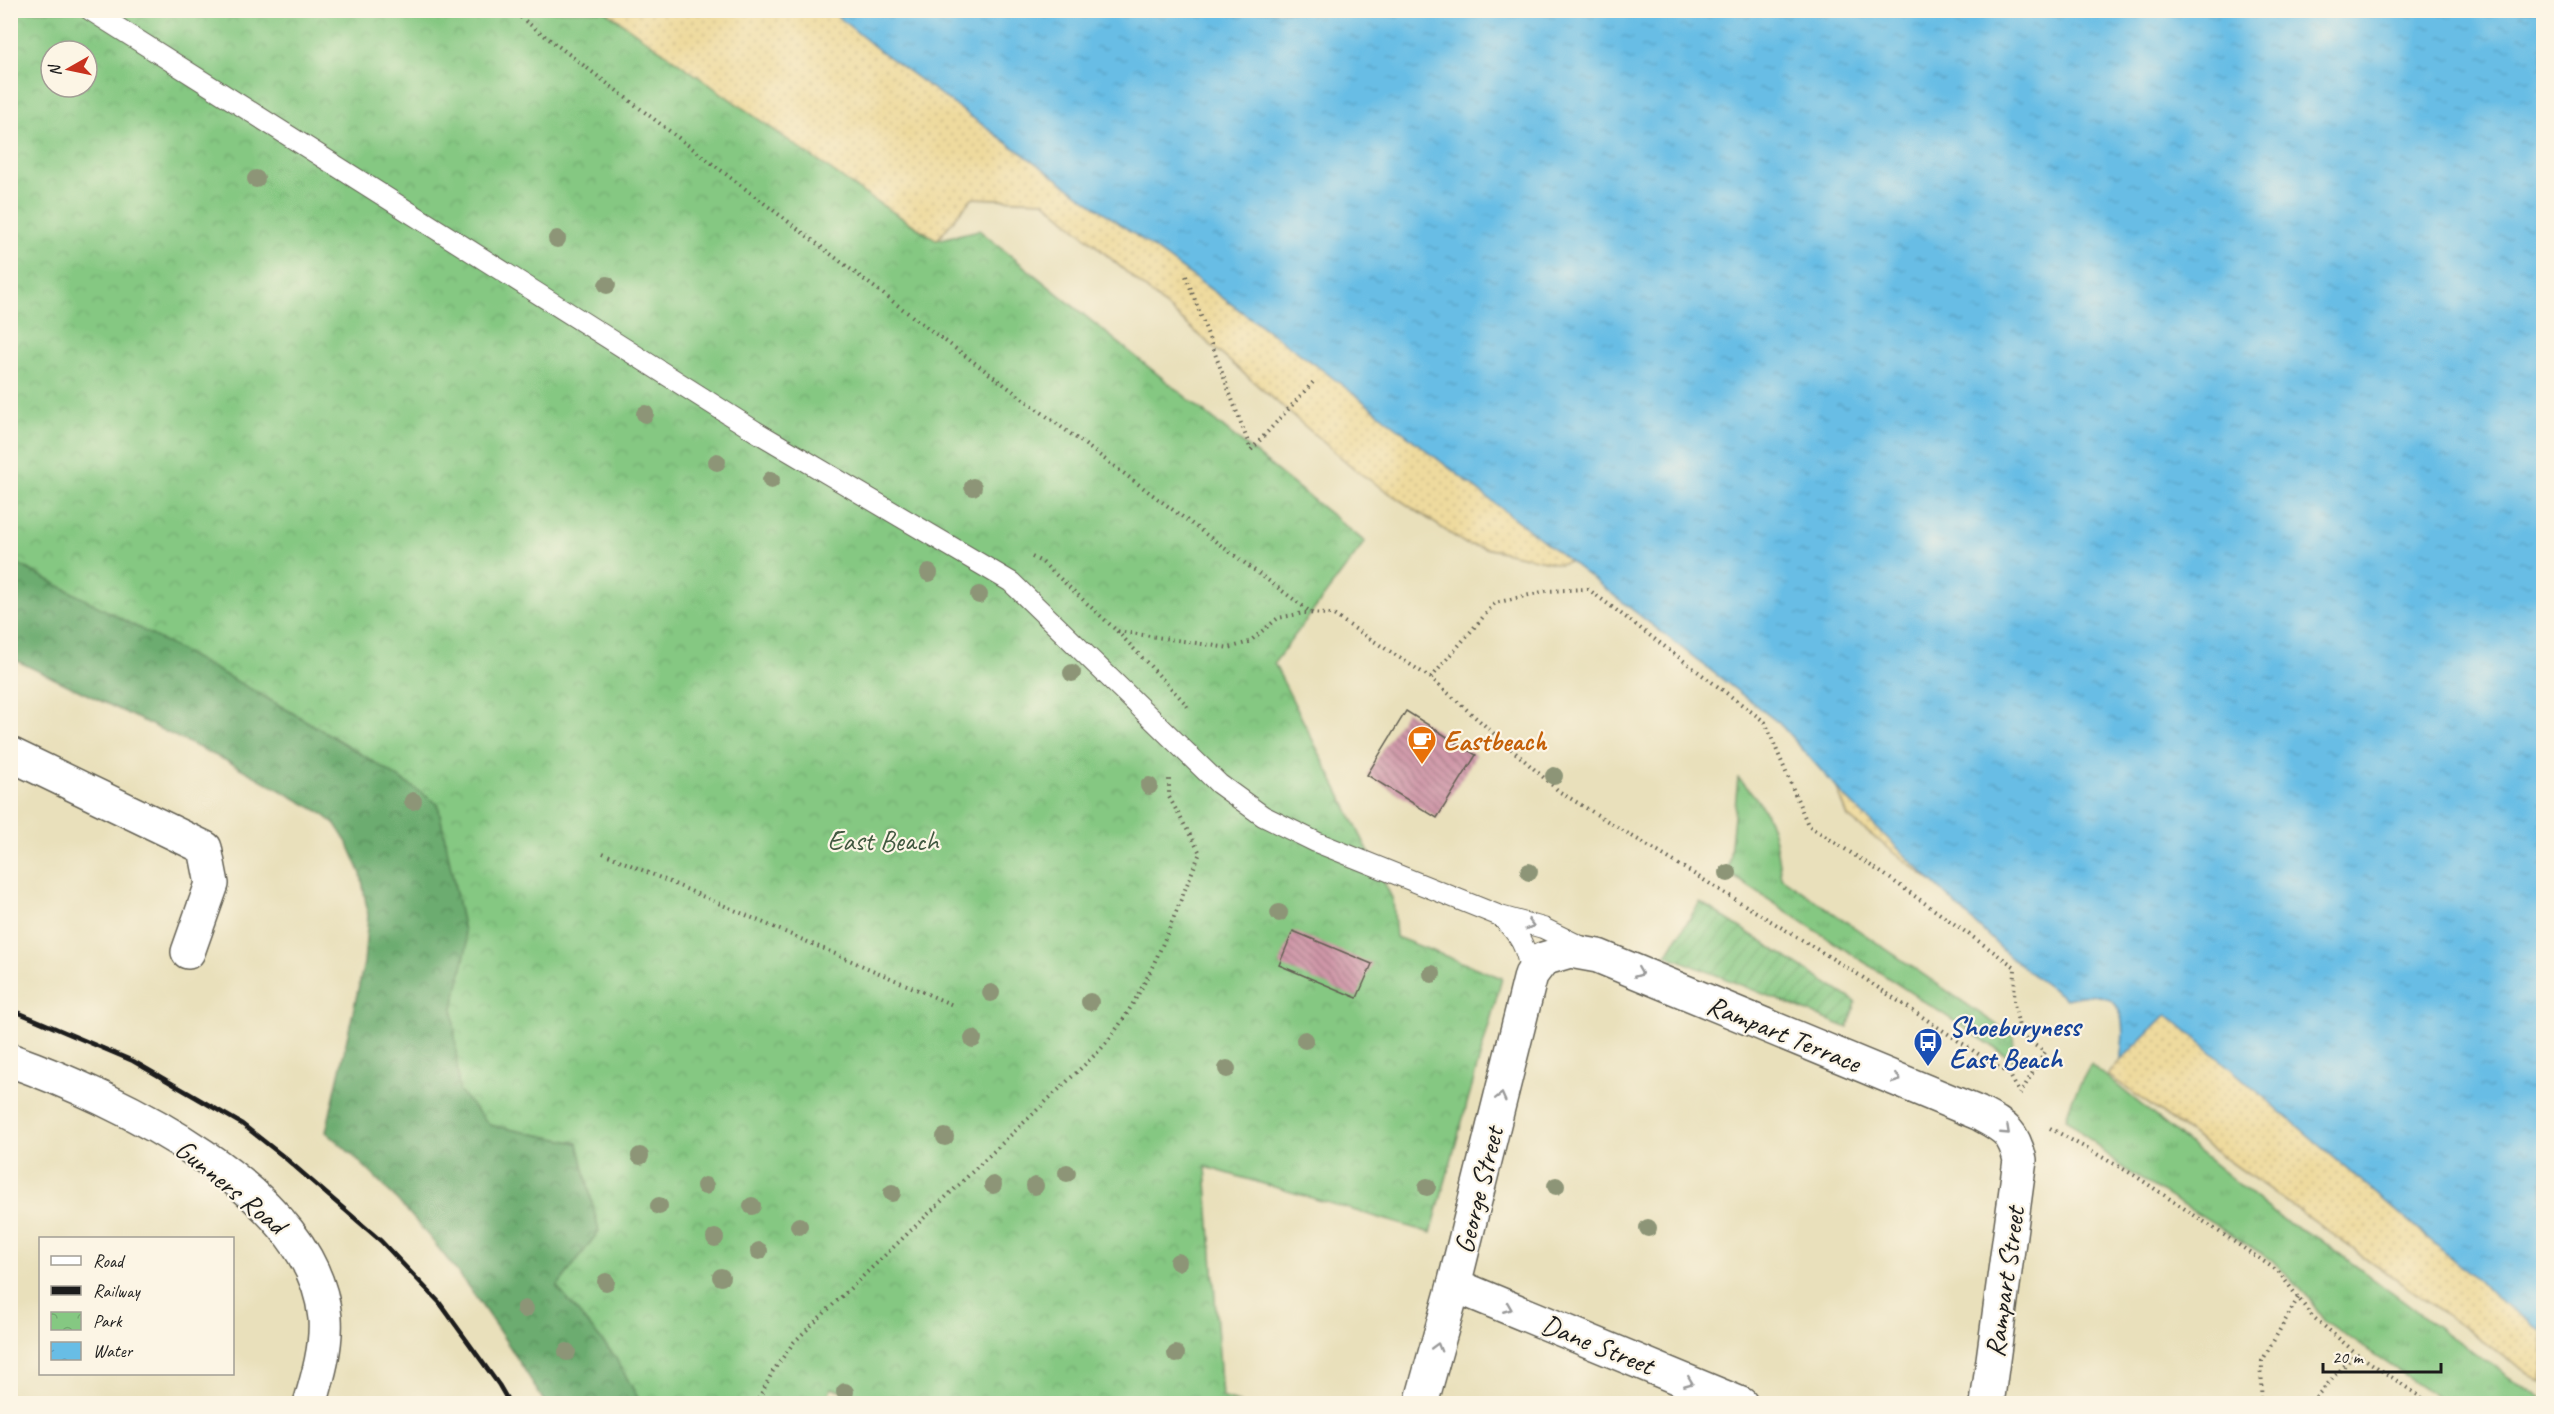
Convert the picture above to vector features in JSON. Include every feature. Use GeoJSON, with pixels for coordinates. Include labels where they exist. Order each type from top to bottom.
{"type":"FeatureCollection","features":[{"type":"Feature","properties":{"kind":"street"},"geometry":{"type":"LineString","coordinates":[[10,754],[205,848],[212,884],[188,952]]}},
{"type":"Feature","properties":{"kind":"street","name":"Rampart Terrace"},"geometry":{"type":"LineString","coordinates":[[1531,975],[1543,959],[1570,951],[1598,956],[1978,1113],[2004,1127],[2015,1140],[2020,1160]]}},
{"type":"Feature","properties":{"kind":"street","name":"George Street"},"geometry":{"type":"LineString","coordinates":[[1420,1404],[1454,1285],[1531,975]]}},
{"type":"Feature","properties":{"kind":"street","name":"Gunners Road"},"geometry":{"type":"LineString","coordinates":[[10,1060],[43,1072],[137,1115],[212,1162],[271,1211],[299,1244],[317,1285],[325,1318],[320,1370],[310,1404]]}},
{"type":"Feature","properties":{"kind":"street","name":"Rampart Street"},"geometry":{"type":"LineString","coordinates":[[1987,1404],[2020,1160]]}},
{"type":"Feature","properties":{"kind":"street","name":"Dane Street"},"geometry":{"type":"LineString","coordinates":[[1454,1285],[1741,1404]]}},
{"type":"Feature","properties":{"kind":"lane"},"geometry":{"type":"LineString","coordinates":[[90,10],[755,431],[1011,582],[1218,784],[1263,816],[1316,842],[1500,916],[1544,928],[1598,956]]}},
{"type":"Feature","properties":{"kind":"lane"},"geometry":{"type":"LineString","coordinates":[[1500,916],[1517,933],[1527,951],[1531,975]]}},
{"type":"Feature","properties":{"kind":"path"},"geometry":{"type":"LineString","coordinates":[[511,10],[921,323],[1312,614]]}},
{"type":"Feature","properties":{"kind":"path"},"geometry":{"type":"LineString","coordinates":[[1186,276],[1251,450],[1316,379]]}},
{"type":"Feature","properties":{"kind":"path"},"geometry":{"type":"LineString","coordinates":[[756,1404],[773,1371],[794,1342],[1100,1050],[1120,1027],[1140,995],[1200,853],[1169,797],[1168,773],[1188,726],[1189,714],[1186,704],[1117,631],[1042,562],[1032,557]]}},
{"type":"Feature","properties":{"kind":"path"},"geometry":{"type":"LineString","coordinates":[[1117,631],[1228,648],[1249,642],[1278,618],[1332,614],[1431,678],[1560,792],[1860,975],[2010,1075],[2020,1094],[2045,1052],[2022,1036],[2014,1004],[2015,967],[1885,875],[1808,825],[1765,723],[1588,589],[1546,591],[1494,603],[1431,678]]}},
{"type":"Feature","properties":{"kind":"path"},"geometry":{"type":"LineString","coordinates":[[603,853],[955,1006]]}},
{"type":"Feature","properties":{"kind":"path"},"geometry":{"type":"LineString","coordinates":[[2045,1126],[2134,1175],[2278,1271],[2312,1317],[2356,1353],[2431,1404]]}},
{"type":"Feature","properties":{"kind":"path"},"geometry":{"type":"LineString","coordinates":[[2261,1404],[2262,1360],[2298,1298]]}},
{"type":"Feature","properties":{"kind":"path"},"geometry":{"type":"LineString","coordinates":[[2293,1404],[2313,1400],[2356,1353]]}},
{"type":"Feature","properties":{"kind":"green space","name":"East Beach"},"geometry":{"type":"Polygon","coordinates":[[[10,11],[605,11],[866,195],[936,240],[979,230],[1365,542],[1274,663],[1393,900],[1396,937],[1502,978],[1431,1233],[1206,1167],[1222,1397],[1241,1403],[884,1404],[831,1388],[826,1403],[641,1403],[614,1355],[557,1287],[599,1231],[578,1143],[490,1125],[459,1091],[453,1008],[467,946],[438,804],[334,737],[174,647],[11,560],[10,11]]]}},
{"type":"Feature","properties":{"kind":"green space"},"geometry":{"type":"Polygon","coordinates":[[[11,560],[281,706],[387,770],[438,804],[467,946],[453,1008],[490,1125],[578,1143],[599,1231],[557,1287],[614,1355],[641,1403],[545,1403],[498,1329],[447,1259],[390,1192],[326,1132],[364,963],[368,915],[361,874],[348,844],[335,824],[320,812],[231,763],[11,658],[11,560]]]}},
{"type":"Feature","properties":{"kind":"green space"},"geometry":{"type":"Polygon","coordinates":[[[1738,778],[1758,801],[1770,823],[1781,877],[2013,1036],[2015,1061],[1728,873],[1738,778]]]}},
{"type":"Feature","properties":{"kind":"green space"},"geometry":{"type":"Polygon","coordinates":[[[1700,902],[1856,1002],[1848,1028],[1666,955],[1700,902]]]}},
{"type":"Feature","properties":{"kind":"green space"},"geometry":{"type":"Polygon","coordinates":[[[2091,1064],[2284,1221],[2318,1238],[2450,1336],[2543,1400],[2543,1403],[2446,1403],[2325,1321],[2309,1298],[2272,1260],[2121,1167],[2066,1118],[2073,1097],[2091,1064]]]}},
{"type":"Feature","properties":{"kind":"sand"},"geometry":{"type":"Polygon","coordinates":[[[605,11],[1055,11],[2543,1026],[2543,1384],[2108,1075],[2150,1024],[2090,963],[2047,970],[1848,817],[1801,694],[1624,547],[1559,564],[1466,544],[1358,472],[1044,201],[972,198],[937,240],[866,195],[605,11]]]}},
{"type":"Feature","properties":{"kind":"water"},"geometry":{"type":"Polygon","coordinates":[[[831,11],[2543,11],[2543,1332],[2507,1306],[2167,1014],[2120,1061],[2123,1029],[2117,1007],[2110,1000],[2085,995],[2066,999],[2013,960],[1843,795],[1780,724],[1324,371],[880,51],[831,11]]]}},
{"type":"Feature","properties":{"kind":"building","name":"Eastbeach"},"geometry":{"type":"Polygon","coordinates":[[[1406,711],[1476,755],[1437,818],[1367,775],[1406,711]]]}},
{"type":"Feature","properties":{"kind":"building"},"geometry":{"type":"Polygon","coordinates":[[[1293,931],[1372,964],[1357,998],[1279,965],[1293,931]]]}},
{"type":"Feature","properties":{"kind":"railway"},"geometry":{"type":"LineString","coordinates":[[10,1009],[133,1061],[242,1124],[284,1157],[381,1241],[439,1302],[499,1385],[510,1404]]}},
{"type":"Feature","properties":{"kind":"place","name":"Eastbeach"},"geometry":{"type":"Point","coordinates":[1422,766]}},
{"type":"Feature","properties":{"kind":"place","name":"Shoeburyness East Beach"},"geometry":{"type":"Point","coordinates":[1928,1068]}}]}
